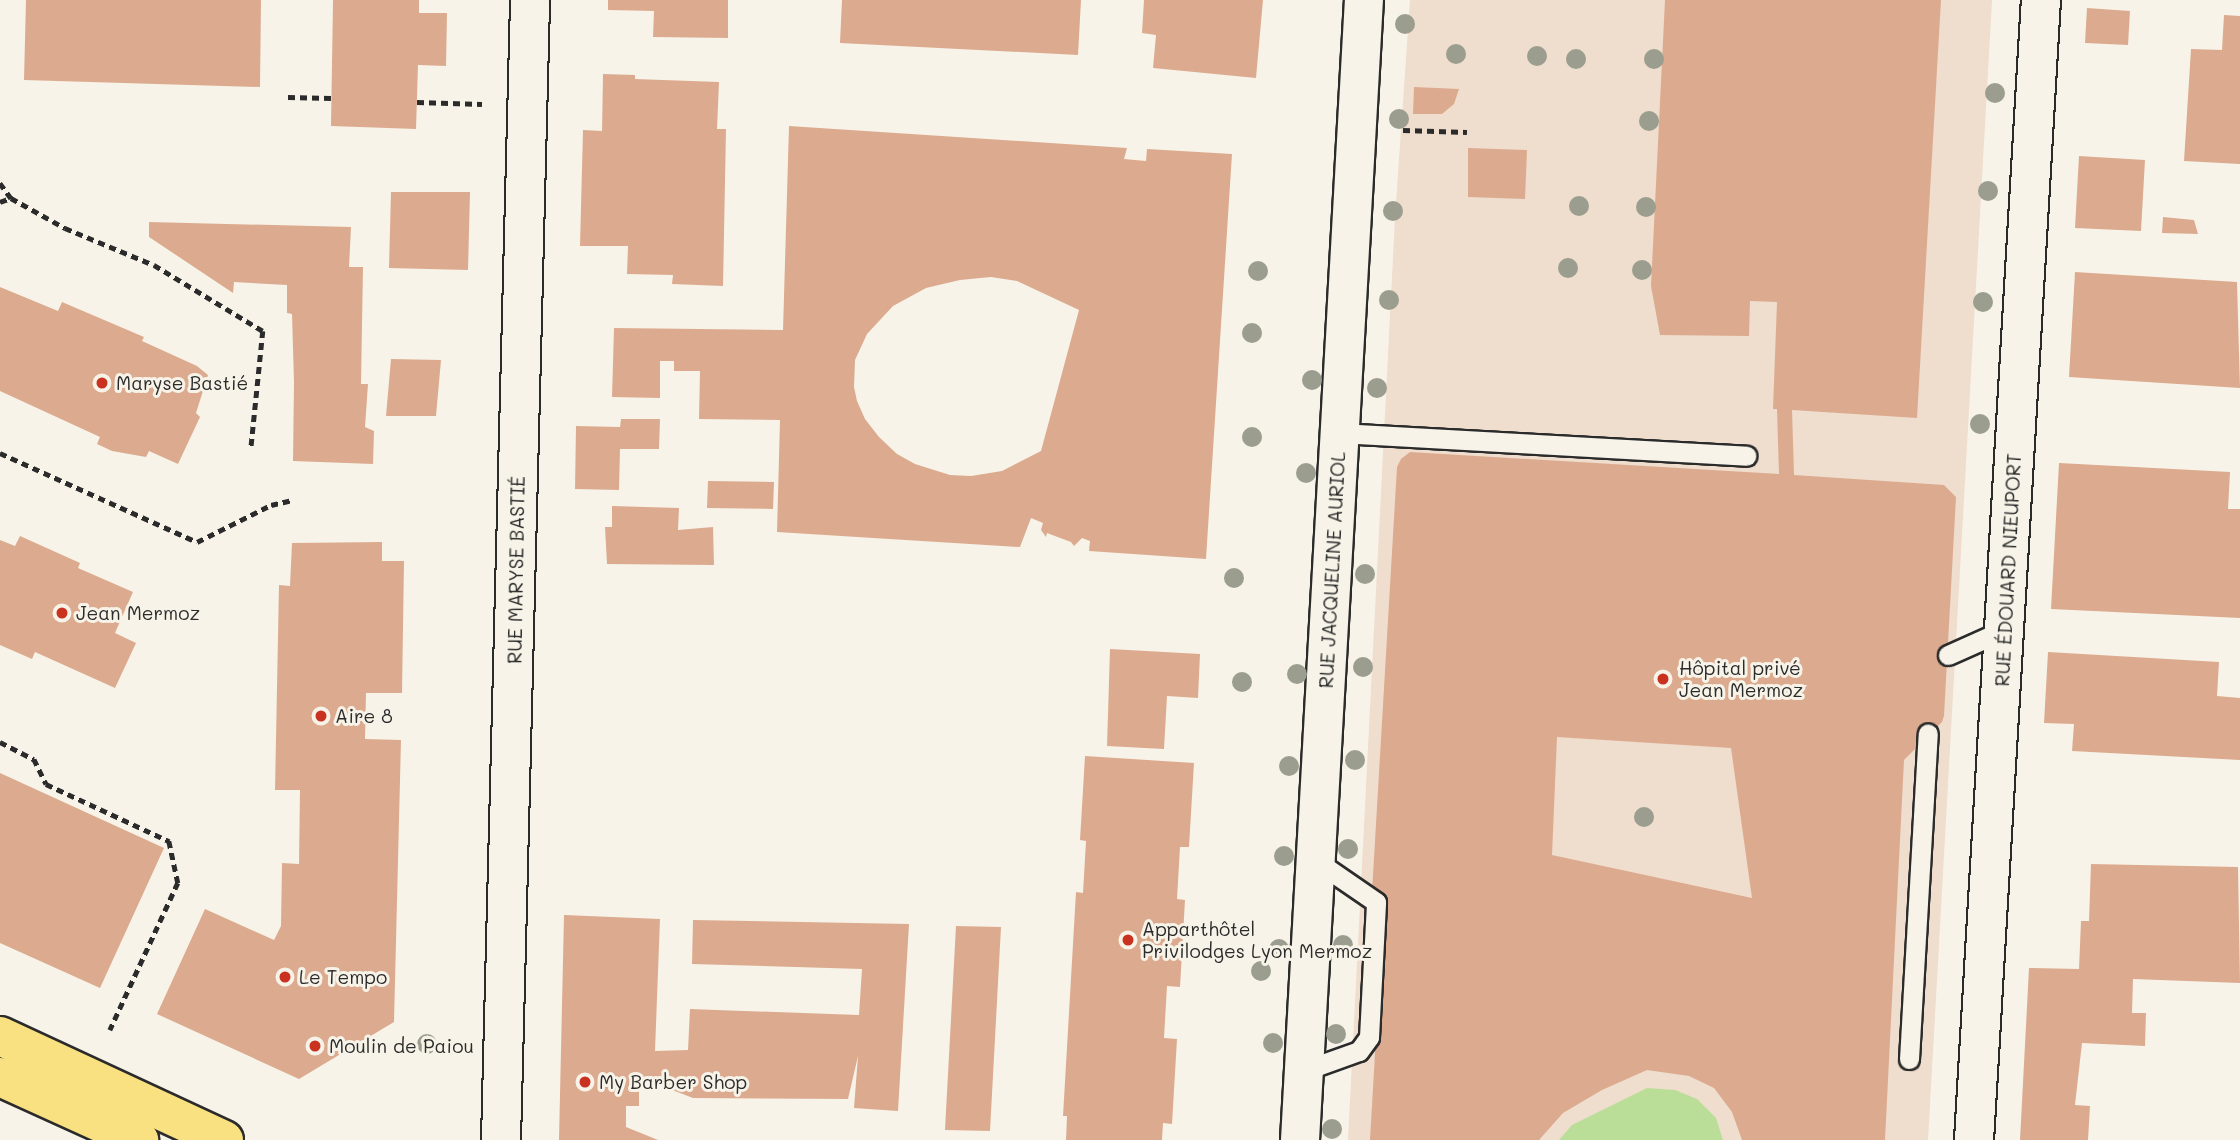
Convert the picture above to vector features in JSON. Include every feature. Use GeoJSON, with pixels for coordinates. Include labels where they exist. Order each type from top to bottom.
{"type":"FeatureCollection","features":[{"type":"Feature","properties":{"kind":"main road"},"geometry":{"type":"LineString","coordinates":[[0,1036],[224,1140]]}},
{"type":"Feature","properties":{"kind":"main road"},"geometry":{"type":"LineString","coordinates":[[0,1077],[139,1140]]}},
{"type":"Feature","properties":{"kind":"street","name":"RUE MARYSE BASTIÉ"},"geometry":{"type":"LineString","coordinates":[[501,1140],[530,0]]}},
{"type":"Feature","properties":{"kind":"street","name":"RUE JACQUELINE AURIOL"},"geometry":{"type":"LineString","coordinates":[[1300,1140],[1364,0]]}},
{"type":"Feature","properties":{"kind":"street","name":"RUE ÉDOUARD NIEUPORT"},"geometry":{"type":"LineString","coordinates":[[1974,1140],[2041,0]]}},
{"type":"Feature","properties":{"kind":"lane"},"geometry":{"type":"LineString","coordinates":[[1340,433],[1746,456]]}},
{"type":"Feature","properties":{"kind":"lane"},"geometry":{"type":"LineString","coordinates":[[1948,655],[2004,630]]}},
{"type":"Feature","properties":{"kind":"lane"},"geometry":{"type":"LineString","coordinates":[[1909,1059],[1928,734]]}},
{"type":"Feature","properties":{"kind":"lane"},"geometry":{"type":"LineString","coordinates":[[1303,1071],[1359,1051],[1369,1037],[1376,902],[1315,860]]}},
{"type":"Feature","properties":{"kind":"path"},"geometry":{"type":"LineString","coordinates":[[288,97],[331,98]]}},
{"type":"Feature","properties":{"kind":"path"},"geometry":{"type":"LineString","coordinates":[[417,102],[527,106]]}},
{"type":"Feature","properties":{"kind":"path"},"geometry":{"type":"LineString","coordinates":[[1399,130],[1467,132]]}},
{"type":"Feature","properties":{"kind":"path"},"geometry":{"type":"LineString","coordinates":[[0,183],[11,198],[65,228],[154,265],[263,331],[251,449]]}},
{"type":"Feature","properties":{"kind":"path"},"geometry":{"type":"LineString","coordinates":[[0,202],[11,198]]}},
{"type":"Feature","properties":{"kind":"path"},"geometry":{"type":"LineString","coordinates":[[0,453],[197,542],[271,505],[292,500]]}},
{"type":"Feature","properties":{"kind":"path"},"geometry":{"type":"LineString","coordinates":[[0,742],[34,759],[46,784],[169,841],[178,883],[110,1030]]}},
{"type":"Feature","properties":{"kind":"shaded area","name":"Hôpital privé Jean Mermoz"},"geometry":{"type":"Polygon","coordinates":[[[1410,0],[1992,0],[1928,1140],[1348,1140],[1395,218],[1410,0]]]}},
{"type":"Feature","properties":{"kind":"green space"},"geometry":{"type":"Polygon","coordinates":[[[1647,1088],[1675,1090],[1697,1099],[1716,1118],[1723,1140],[1559,1140],[1572,1125],[1647,1088]]]}},
{"type":"Feature","properties":{"kind":"building"},"geometry":{"type":"Polygon","coordinates":[[[26,0],[261,0],[260,87],[24,80],[26,0]]]}},
{"type":"Feature","properties":{"kind":"building"},"geometry":{"type":"Polygon","coordinates":[[[333,0],[419,0],[419,13],[447,13],[446,66],[418,65],[416,129],[331,126],[333,0]]]}},
{"type":"Feature","properties":{"kind":"building"},"geometry":{"type":"Polygon","coordinates":[[[608,0],[728,0],[728,38],[653,37],[654,11],[608,10],[608,0]]]}},
{"type":"Feature","properties":{"kind":"building"},"geometry":{"type":"Polygon","coordinates":[[[842,0],[1081,0],[1078,55],[840,43],[842,0]]]}},
{"type":"Feature","properties":{"kind":"building"},"geometry":{"type":"Polygon","coordinates":[[[1144,0],[1263,0],[1256,78],[1153,68],[1156,35],[1142,33],[1144,0]]]}},
{"type":"Feature","properties":{"kind":"building","name":"Hôpital privé Jean Mermoz"},"geometry":{"type":"Polygon","coordinates":[[[1665,0],[1941,0],[1917,418],[1792,410],[1794,475],[1944,485],[1956,497],[1944,716],[1942,722],[1904,760],[1885,1140],[1742,1140],[1732,1112],[1714,1088],[1689,1076],[1647,1070],[1602,1090],[1563,1113],[1539,1140],[1370,1140],[1381,950],[1370,926],[1397,467],[1401,459],[1410,452],[1779,474],[1777,409],[1773,409],[1777,302],[1750,301],[1749,336],[1660,335],[1651,286],[1665,0]],[[1557,737],[1552,855],[1752,898],[1731,748],[1557,737]]]}},
{"type":"Feature","properties":{"kind":"building"},"geometry":{"type":"Polygon","coordinates":[[[2087,8],[2130,11],[2128,45],[2085,43],[2087,8]]]}},
{"type":"Feature","properties":{"kind":"building"},"geometry":{"type":"Polygon","coordinates":[[[2224,15],[2240,16],[2240,164],[2184,161],[2191,49],[2222,50],[2224,15]]]}},
{"type":"Feature","properties":{"kind":"building"},"geometry":{"type":"Polygon","coordinates":[[[603,74],[635,75],[635,79],[719,82],[717,129],[726,129],[723,286],[672,284],[673,275],[627,274],[628,246],[580,246],[583,130],[602,131],[603,74]]]}},
{"type":"Feature","properties":{"kind":"building"},"geometry":{"type":"Polygon","coordinates":[[[1414,87],[1459,89],[1454,104],[1442,114],[1413,114],[1414,87]]]}},
{"type":"Feature","properties":{"kind":"building"},"geometry":{"type":"Polygon","coordinates":[[[789,126],[1127,148],[1124,159],[1146,161],[1147,149],[1232,154],[1206,559],[1089,551],[1090,541],[1082,538],[1074,546],[1071,542],[1047,533],[1046,537],[1041,530],[1043,523],[1031,518],[1020,547],[777,532],[780,420],[699,419],[700,371],[674,371],[674,361],[660,361],[660,398],[612,397],[614,328],[783,330],[789,126]],[[991,277],[960,280],[926,288],[893,306],[867,334],[855,360],[854,387],[857,401],[865,419],[897,454],[915,464],[950,475],[971,476],[1002,471],[1041,451],[1079,310],[1017,281],[991,277]]]}},
{"type":"Feature","properties":{"kind":"building"},"geometry":{"type":"Polygon","coordinates":[[[1468,148],[1527,150],[1525,199],[1468,197],[1468,148]]]}},
{"type":"Feature","properties":{"kind":"building"},"geometry":{"type":"Polygon","coordinates":[[[2079,156],[2145,160],[2141,231],[2075,228],[2079,156]]]}},
{"type":"Feature","properties":{"kind":"building"},"geometry":{"type":"Polygon","coordinates":[[[391,192],[470,192],[468,270],[389,268],[391,192]]]}},
{"type":"Feature","properties":{"kind":"building"},"geometry":{"type":"Polygon","coordinates":[[[2163,217],[2194,220],[2198,234],[2162,233],[2163,217]]]}},
{"type":"Feature","properties":{"kind":"building"},"geometry":{"type":"Polygon","coordinates":[[[149,222],[351,227],[349,267],[363,267],[361,384],[368,384],[365,427],[374,431],[373,464],[293,461],[292,314],[287,313],[287,285],[234,282],[233,293],[149,237],[149,222]]]}},
{"type":"Feature","properties":{"kind":"building"},"geometry":{"type":"Polygon","coordinates":[[[2075,272],[2237,282],[2240,388],[2069,377],[2075,272]]]}},
{"type":"Feature","properties":{"kind":"building","name":"Maryse Bastié"},"geometry":{"type":"Polygon","coordinates":[[[0,287],[58,311],[62,302],[144,337],[142,341],[197,366],[208,375],[196,413],[200,417],[178,464],[149,451],[146,457],[112,451],[97,444],[100,437],[0,391],[0,287]]]}},
{"type":"Feature","properties":{"kind":"building"},"geometry":{"type":"Polygon","coordinates":[[[391,359],[441,360],[436,416],[386,416],[391,359]]]}},
{"type":"Feature","properties":{"kind":"building"},"geometry":{"type":"Polygon","coordinates":[[[621,419],[660,419],[659,449],[620,449],[619,490],[575,489],[576,426],[620,427],[621,419]]]}},
{"type":"Feature","properties":{"kind":"building"},"geometry":{"type":"Polygon","coordinates":[[[2059,463],[2230,472],[2228,509],[2240,509],[2240,618],[2051,609],[2059,463]]]}},
{"type":"Feature","properties":{"kind":"building"},"geometry":{"type":"Polygon","coordinates":[[[708,481],[774,482],[773,509],[707,508],[708,481]]]}},
{"type":"Feature","properties":{"kind":"building"},"geometry":{"type":"Polygon","coordinates":[[[612,506],[679,508],[678,530],[713,527],[714,565],[607,564],[605,527],[612,527],[612,506]]]}},
{"type":"Feature","properties":{"kind":"building","name":"Jean Mermoz"},"geometry":{"type":"Polygon","coordinates":[[[20,536],[80,563],[78,568],[133,592],[115,633],[136,643],[115,688],[35,652],[32,659],[0,645],[0,540],[15,546],[20,536]]]}},
{"type":"Feature","properties":{"kind":"building"},"geometry":{"type":"Polygon","coordinates":[[[382,542],[382,561],[404,561],[402,693],[366,693],[365,739],[401,740],[394,1022],[299,1079],[157,1014],[205,909],[274,940],[281,926],[282,863],[299,864],[300,790],[275,790],[279,585],[290,586],[292,543],[382,542]]]}},
{"type":"Feature","properties":{"kind":"building"},"geometry":{"type":"Polygon","coordinates":[[[1110,649],[1200,654],[1198,698],[1167,696],[1164,749],[1107,746],[1110,649]]]}},
{"type":"Feature","properties":{"kind":"building"},"geometry":{"type":"Polygon","coordinates":[[[2048,652],[2219,662],[2217,696],[2240,698],[2240,760],[2072,751],[2074,724],[2044,723],[2048,652]]]}},
{"type":"Feature","properties":{"kind":"building","name":"Apparthôtel Privilodges Lyon Mermoz"},"geometry":{"type":"Polygon","coordinates":[[[1085,756],[1194,763],[1189,847],[1180,847],[1177,899],[1185,900],[1180,987],[1167,986],[1164,1038],[1177,1039],[1172,1124],[1163,1123],[1162,1140],[1066,1140],[1067,1116],[1063,1116],[1076,892],[1083,893],[1086,841],[1080,840],[1085,756]]]}},
{"type":"Feature","properties":{"kind":"building"},"geometry":{"type":"Polygon","coordinates":[[[0,773],[164,848],[100,988],[0,943],[0,773]]]}},
{"type":"Feature","properties":{"kind":"building"},"geometry":{"type":"Polygon","coordinates":[[[2091,864],[2238,867],[2240,983],[2133,979],[2132,1013],[2146,1013],[2145,1046],[2082,1043],[2075,1105],[2090,1106],[2088,1140],[2020,1140],[2029,968],[2079,969],[2081,921],[2089,921],[2091,864]]]}},
{"type":"Feature","properties":{"kind":"building"},"geometry":{"type":"Polygon","coordinates":[[[564,915],[660,919],[655,1051],[688,1050],[690,1009],[859,1015],[862,969],[692,964],[693,920],[909,924],[898,1111],[854,1108],[858,1056],[848,1099],[693,1098],[654,1083],[639,1084],[639,1106],[626,1106],[626,1127],[658,1140],[559,1140],[564,915]]]}},
{"type":"Feature","properties":{"kind":"building"},"geometry":{"type":"Polygon","coordinates":[[[956,926],[1001,927],[990,1131],[945,1130],[956,926]]]}},
{"type":"Feature","properties":{"kind":"place","name":"Maryse Bastié"},"geometry":{"type":"Point","coordinates":[102,383]}},
{"type":"Feature","properties":{"kind":"place","name":"Jean Mermoz"},"geometry":{"type":"Point","coordinates":[62,613]}},
{"type":"Feature","properties":{"kind":"place","name":"Hôpital privé Jean Mermoz"},"geometry":{"type":"Point","coordinates":[1663,679]}},
{"type":"Feature","properties":{"kind":"place","name":"Aire 8"},"geometry":{"type":"Point","coordinates":[321,716]}},
{"type":"Feature","properties":{"kind":"place","name":"Apparthôtel Privilodges Lyon Mermoz"},"geometry":{"type":"Point","coordinates":[1128,940]}},
{"type":"Feature","properties":{"kind":"place","name":"Le Tempo"},"geometry":{"type":"Point","coordinates":[285,977]}},
{"type":"Feature","properties":{"kind":"place","name":"Moulin de Paiou"},"geometry":{"type":"Point","coordinates":[315,1046]}},
{"type":"Feature","properties":{"kind":"place","name":"My Barber Shop"},"geometry":{"type":"Point","coordinates":[585,1082]}}]}
